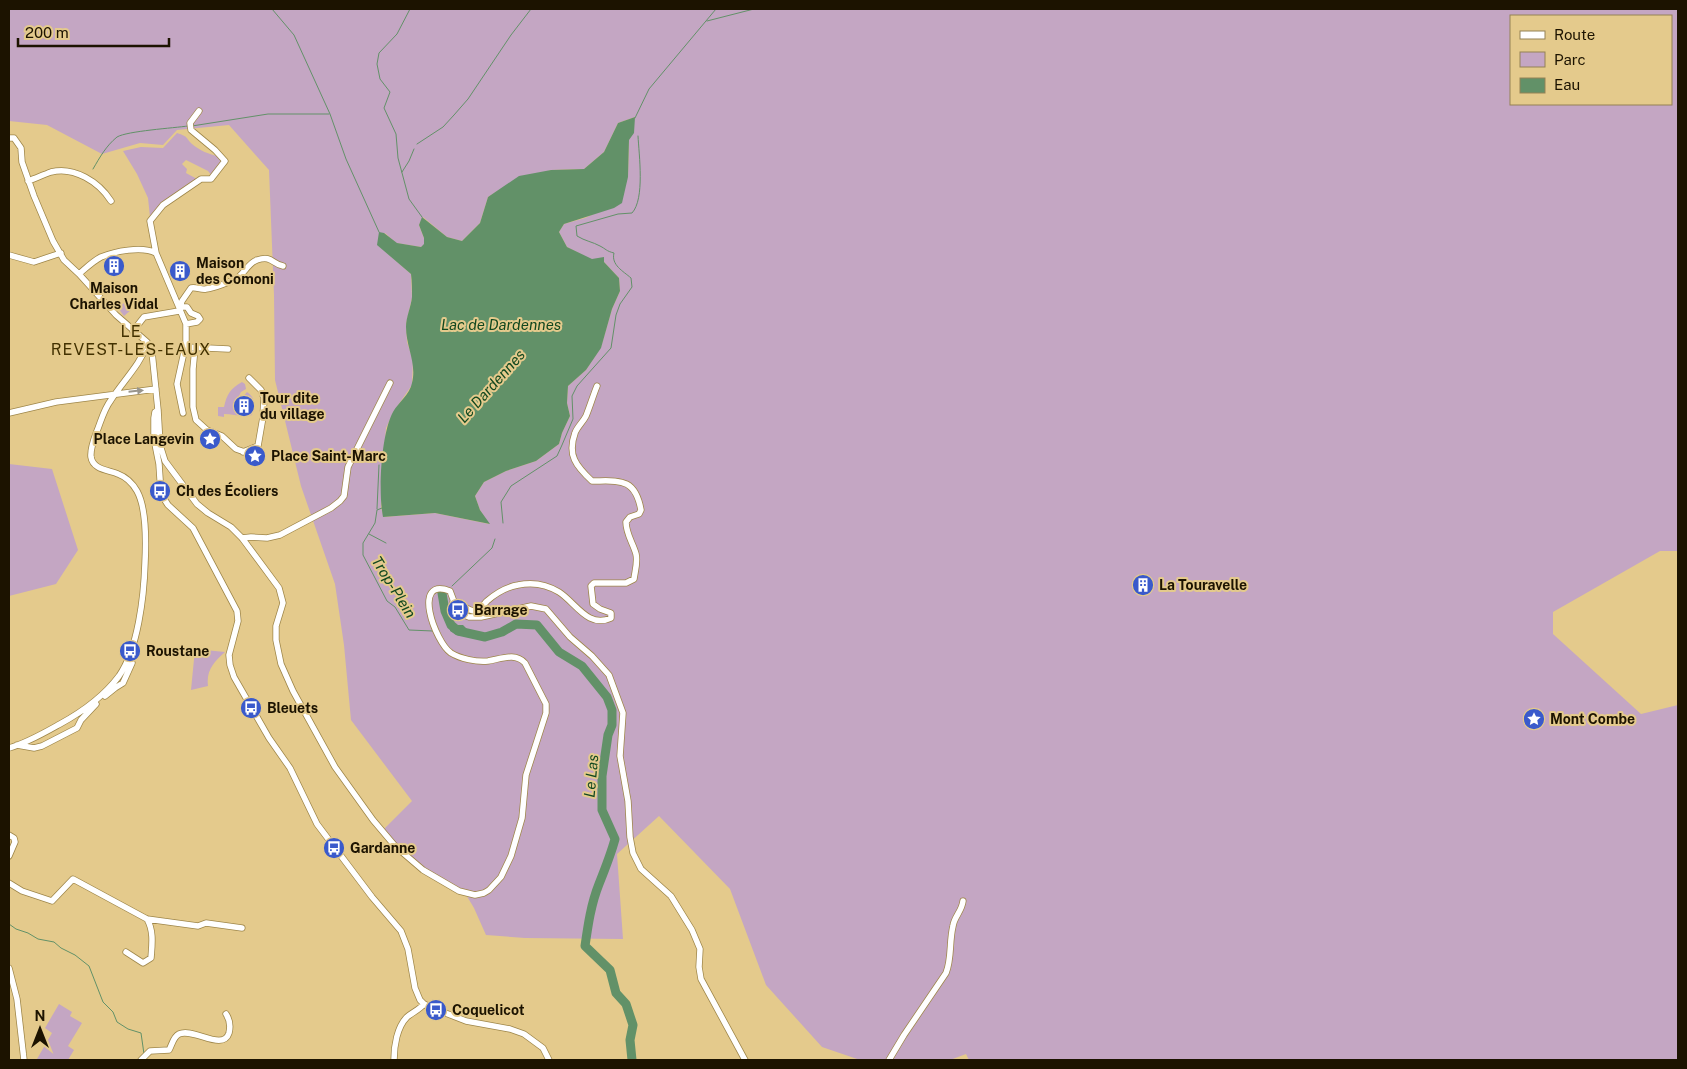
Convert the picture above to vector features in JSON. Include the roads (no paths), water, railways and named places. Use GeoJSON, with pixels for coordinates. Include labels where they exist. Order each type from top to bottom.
{"type":"FeatureCollection","features":[{"type":"Feature","properties":{"kind":"street"},"geometry":{"type":"LineString","coordinates":[[183,413],[177,383],[185,347],[186,324],[156,253],[150,221],[163,205],[201,179],[211,179],[225,161],[190,126],[199,111]]}},
{"type":"Feature","properties":{"kind":"street"},"geometry":{"type":"LineString","coordinates":[[9,138],[14,138],[21,148],[22,162],[28,181],[53,241],[64,260],[133,331],[148,343],[152,352],[160,448],[169,468],[182,482],[197,504],[231,527],[242,538],[276,585],[282,596],[282,606],[277,622],[276,635],[281,664],[293,691],[335,767],[379,828],[405,856],[432,876],[463,893],[479,894],[489,890],[499,880],[511,856],[522,818],[526,775],[545,718],[546,706],[525,663],[520,658],[511,657],[488,661],[474,660],[458,656],[448,650],[439,638],[428,610],[429,598],[435,591],[446,589],[451,592],[458,610],[464,615],[472,617],[481,617],[531,606],[546,609],[564,631],[590,654],[609,675],[623,713],[620,756],[628,801],[630,838],[633,853],[641,869],[671,896],[692,930],[700,949],[699,967],[701,979],[745,1060]]}},
{"type":"Feature","properties":{"kind":"street"},"geometry":{"type":"LineString","coordinates":[[28,181],[51,172],[67,171],[98,185],[111,201]]}},
{"type":"Feature","properties":{"kind":"street"},"geometry":{"type":"LineString","coordinates":[[79,274],[98,259],[113,254],[143,249],[156,253]]}},
{"type":"Feature","properties":{"kind":"street"},"geometry":{"type":"LineString","coordinates":[[9,255],[34,262],[60,253]]}},
{"type":"Feature","properties":{"kind":"street"},"geometry":{"type":"LineString","coordinates":[[179,309],[191,288],[198,287],[205,290],[237,278],[254,260],[269,259],[283,266]]}},
{"type":"Feature","properties":{"kind":"street"},"geometry":{"type":"LineString","coordinates":[[133,331],[144,317],[187,307],[191,313],[200,319],[197,322],[186,324]]}},
{"type":"Feature","properties":{"kind":"street"},"geometry":{"type":"LineString","coordinates":[[17,746],[34,748],[42,746],[77,728],[91,708],[113,687],[124,666],[138,626],[142,603],[145,554],[143,505],[137,491],[124,476],[98,467],[91,457],[96,435],[109,404],[136,366],[148,343]]}},
{"type":"Feature","properties":{"kind":"street"},"geometry":{"type":"LineString","coordinates":[[185,347],[228,349]]}},
{"type":"Feature","properties":{"kind":"street"},"geometry":{"type":"LineString","coordinates":[[195,348],[193,407],[196,420],[205,429],[222,436],[236,450],[262,458]]}},
{"type":"Feature","properties":{"kind":"street"},"geometry":{"type":"LineString","coordinates":[[244,452],[258,446],[263,410],[262,392],[249,378]]}},
{"type":"Feature","properties":{"kind":"street"},"geometry":{"type":"LineString","coordinates":[[242,538],[270,538],[280,535],[326,511],[340,501],[344,496],[348,467],[390,383]]}},
{"type":"Feature","properties":{"kind":"street"},"geometry":{"type":"LineString","coordinates":[[454,602],[468,610],[476,611],[496,594],[511,586],[534,583],[547,586],[561,593],[587,617],[600,620],[611,618],[611,612],[600,609],[593,604],[591,586],[598,583],[626,584],[634,579],[637,560],[636,552],[626,530],[626,522],[630,517],[639,514],[642,510],[636,492],[627,483],[619,481],[592,481],[582,472],[573,459],[575,432],[585,418],[597,386]]}},
{"type":"Feature","properties":{"kind":"street"},"geometry":{"type":"LineString","coordinates":[[9,413],[56,402],[156,389]]}},
{"type":"Feature","properties":{"kind":"street"},"geometry":{"type":"LineString","coordinates":[[158,410],[155,412],[154,418],[154,439],[159,464],[160,491],[168,505],[193,528],[237,611],[238,621],[229,656],[234,677],[269,738],[286,762],[317,824],[372,897],[401,930],[408,949],[418,996],[424,1004],[466,1021],[510,1029],[524,1034],[543,1048],[549,1060]]}},
{"type":"Feature","properties":{"kind":"street"},"geometry":{"type":"LineString","coordinates":[[9,748],[17,746],[74,717],[113,687],[123,683],[132,663]]}},
{"type":"Feature","properties":{"kind":"street"},"geometry":{"type":"LineString","coordinates":[[9,835],[14,838],[15,842],[9,856]]}},
{"type":"Feature","properties":{"kind":"street"},"geometry":{"type":"LineString","coordinates":[[9,883],[22,891],[52,901],[73,879],[147,919],[198,926],[206,922],[242,928]]}},
{"type":"Feature","properties":{"kind":"street"},"geometry":{"type":"LineString","coordinates":[[889,1060],[946,974],[953,926],[962,908],[963,901]]}},
{"type":"Feature","properties":{"kind":"street"},"geometry":{"type":"LineString","coordinates":[[126,952],[143,963],[151,958],[152,940],[150,925],[147,919]]}},
{"type":"Feature","properties":{"kind":"street"},"geometry":{"type":"LineString","coordinates":[[9,968],[17,999],[24,1060]]}},
{"type":"Feature","properties":{"kind":"street"},"geometry":{"type":"LineString","coordinates":[[394,1060],[394,1048],[402,1024],[424,1004]]}},
{"type":"Feature","properties":{"kind":"street"},"geometry":{"type":"LineString","coordinates":[[143,1058],[154,1050],[169,1050],[176,1036],[184,1032],[216,1040],[222,1039],[227,1036],[230,1028],[230,1022],[226,1014]]}},
{"type":"Feature","properties":{"kind":"water","name":"Lac de Dardennes"},"geometry":{"type":"Polygon","coordinates":[[[635,117],[634,133],[629,140],[628,177],[622,203],[614,208],[564,224],[559,232],[567,247],[592,259],[604,257],[604,262],[619,278],[620,291],[612,309],[601,348],[586,370],[568,386],[567,403],[570,416],[559,444],[536,461],[506,471],[484,482],[475,496],[480,510],[490,524],[435,513],[383,517],[381,479],[383,448],[393,412],[411,387],[413,376],[406,327],[412,297],[411,274],[377,245],[379,232],[384,233],[397,243],[421,247],[424,244],[424,238],[419,225],[422,217],[447,237],[462,241],[480,223],[488,197],[519,176],[551,170],[584,169],[604,152],[618,123],[635,117]]]}},
{"type":"Feature","properties":{"kind":"water"},"geometry":{"type":"Polygon","coordinates":[[[451,625],[463,625],[469,633],[464,636],[457,635],[450,631],[451,625]]]}},
{"type":"Feature","properties":{"kind":"waterway"},"geometry":{"type":"LineString","coordinates":[[272,9],[294,35],[330,114],[346,159],[379,232]]}},
{"type":"Feature","properties":{"kind":"waterway"},"geometry":{"type":"LineString","coordinates":[[410,9],[397,34],[379,53],[377,64],[380,79],[390,92],[384,108],[396,134],[398,158],[409,199],[422,217]]}},
{"type":"Feature","properties":{"kind":"waterway"},"geometry":{"type":"LineString","coordinates":[[417,144],[443,127],[468,99],[531,9]]}},
{"type":"Feature","properties":{"kind":"waterway","name":"Le Dardennes"},"geometry":{"type":"LineString","coordinates":[[635,118],[649,89],[716,9]]}},
{"type":"Feature","properties":{"kind":"waterway"},"geometry":{"type":"LineString","coordinates":[[707,21],[754,9]]}},
{"type":"Feature","properties":{"kind":"waterway"},"geometry":{"type":"LineString","coordinates":[[192,126],[268,114],[329,114]]}},
{"type":"Feature","properties":{"kind":"waterway"},"geometry":{"type":"LineString","coordinates":[[93,169],[106,148],[117,137],[140,131],[188,126]]}},
{"type":"Feature","properties":{"kind":"waterway"},"geometry":{"type":"LineString","coordinates":[[503,523],[501,502],[511,486],[557,456],[573,419],[572,396],[577,386],[611,348],[616,315],[620,304],[632,287],[631,278],[616,264],[614,253],[577,236],[576,226],[618,214],[632,213],[639,198],[640,187],[638,136]]}},
{"type":"Feature","properties":{"kind":"waterway"},"geometry":{"type":"LineString","coordinates":[[402,172],[414,149]]}},
{"type":"Feature","properties":{"kind":"waterway","name":"Trop-Plein"},"geometry":{"type":"LineString","coordinates":[[377,509],[379,465]]}},
{"type":"Feature","properties":{"kind":"waterway","name":"Trop-Plein"},"geometry":{"type":"LineString","coordinates":[[382,508],[377,510],[375,523],[363,543],[363,555],[387,601],[395,607],[409,630],[433,631]]}},
{"type":"Feature","properties":{"kind":"waterway"},"geometry":{"type":"LineString","coordinates":[[369,534],[386,543]]}},
{"type":"Feature","properties":{"kind":"waterway"},"geometry":{"type":"LineString","coordinates":[[452,586],[492,548],[495,539]]}},
{"type":"Feature","properties":{"kind":"waterway","name":"Le Las"},"geometry":{"type":"LineString","coordinates":[[442,593],[445,611],[451,625],[458,631],[485,637],[502,632],[516,624],[537,625],[559,652],[582,666],[607,697],[612,710],[612,725],[608,735],[602,776],[602,810],[615,839],[594,899],[585,946],[610,970],[616,993],[626,1004],[633,1025],[630,1040],[632,1060]]}},
{"type":"Feature","properties":{"kind":"waterway"},"geometry":{"type":"LineString","coordinates":[[9,924],[38,939],[54,942],[89,966],[103,1002],[113,1012],[117,1022],[128,1029],[141,1033],[144,1054]]}},
{"type":"Feature","properties":{"kind":"place","name":"Maison Charles Vidal"},"geometry":{"type":"Point","coordinates":[114,266]}},
{"type":"Feature","properties":{"kind":"place","name":"Maison des Comoni"},"geometry":{"type":"Point","coordinates":[180,271]}},
{"type":"Feature","properties":{"kind":"place","name":"Tour dite du village"},"geometry":{"type":"Point","coordinates":[244,406]}},
{"type":"Feature","properties":{"kind":"place","name":"Place Langevin"},"geometry":{"type":"Point","coordinates":[210,439]}},
{"type":"Feature","properties":{"kind":"place","name":"Place Saint-Marc"},"geometry":{"type":"Point","coordinates":[255,456]}},
{"type":"Feature","properties":{"kind":"place","name":"Ch des Écoliers"},"geometry":{"type":"Point","coordinates":[160,491]}},
{"type":"Feature","properties":{"kind":"place","name":"La Touravelle"},"geometry":{"type":"Point","coordinates":[1143,585]}},
{"type":"Feature","properties":{"kind":"place","name":"Barrage"},"geometry":{"type":"Point","coordinates":[458,610]}},
{"type":"Feature","properties":{"kind":"place","name":"Roustane"},"geometry":{"type":"Point","coordinates":[130,651]}},
{"type":"Feature","properties":{"kind":"place","name":"Bleuets"},"geometry":{"type":"Point","coordinates":[251,708]}},
{"type":"Feature","properties":{"kind":"place","name":"Mont Combe"},"geometry":{"type":"Point","coordinates":[1534,719]}},
{"type":"Feature","properties":{"kind":"place","name":"Gardanne"},"geometry":{"type":"Point","coordinates":[334,848]}},
{"type":"Feature","properties":{"kind":"place","name":"Coquelicot"},"geometry":{"type":"Point","coordinates":[436,1010]}},
{"type":"Feature","properties":{"kind":"district","name":"LE REVEST-LES-EAUX"},"geometry":{"type":"Point","coordinates":[131,340]}}]}
